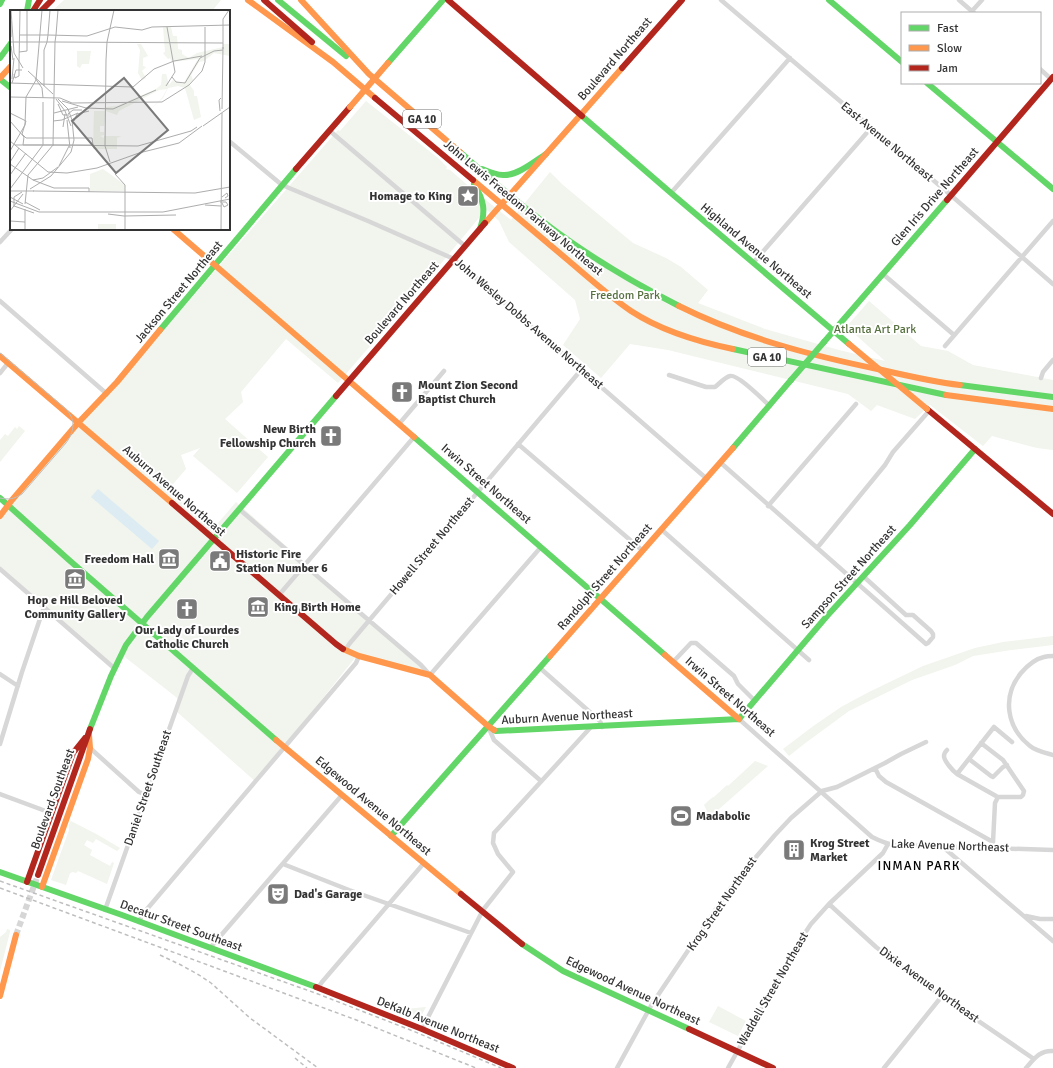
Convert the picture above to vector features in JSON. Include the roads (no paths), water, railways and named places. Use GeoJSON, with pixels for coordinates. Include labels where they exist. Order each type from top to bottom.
{"type":"FeatureCollection","features":[{"type":"Feature","properties":{"kind":"main road"},"geometry":{"type":"LineString","coordinates":[[0,4],[2,0]]}},
{"type":"Feature","properties":{"kind":"main road"},"geometry":{"type":"LineString","coordinates":[[27,10],[29,0]]}},
{"type":"Feature","properties":{"kind":"main road"},"geometry":{"type":"LineString","coordinates":[[34,10],[40,0]]}},
{"type":"Feature","properties":{"kind":"main road","name":"John Lewis Freedom Parkway Northeast"},"geometry":{"type":"LineString","coordinates":[[248,0],[333,62],[618,302],[647,320],[689,338],[724,347],[948,395],[1053,408]]}},
{"type":"Feature","properties":{"kind":"main road"},"geometry":{"type":"LineString","coordinates":[[264,0],[303,33],[333,62]]}},
{"type":"Feature","properties":{"kind":"main road"},"geometry":{"type":"LineString","coordinates":[[278,0],[369,74]]}},
{"type":"Feature","properties":{"kind":"main road","name":"John Lewis Freedom Parkway Northeast"},"geometry":{"type":"LineString","coordinates":[[301,0],[369,74],[510,196],[558,234],[625,278],[661,297],[745,334],[815,355],[953,385],[1053,397]]}},
{"type":"Feature","properties":{"kind":"main road","name":"Jackson Street Northeast"},"geometry":{"type":"LineString","coordinates":[[0,516],[78,423],[107,394],[282,185],[444,0]]}},
{"type":"Feature","properties":{"kind":"main road","name":"Highland Avenue Northeast"},"geometry":{"type":"LineString","coordinates":[[448,0],[834,332],[1053,514]]}},
{"type":"Feature","properties":{"kind":"main road","name":"Boulevard Northeast"},"geometry":{"type":"LineString","coordinates":[[141,624],[465,246],[682,0]]}},
{"type":"Feature","properties":{"kind":"main road"},"geometry":{"type":"LineString","coordinates":[[828,0],[901,61]]}},
{"type":"Feature","properties":{"kind":"main road"},"geometry":{"type":"LineString","coordinates":[[42,10],[50,2]]}},
{"type":"Feature","properties":{"kind":"main road"},"geometry":{"type":"LineString","coordinates":[[0,58],[10,43]]}},
{"type":"Feature","properties":{"kind":"main road"},"geometry":{"type":"LineString","coordinates":[[10,67],[0,78],[10,87]]}},
{"type":"Feature","properties":{"kind":"main road","name":"Glen Iris Drive Northeast"},"geometry":{"type":"LineString","coordinates":[[834,332],[1052,78]]}},
{"type":"Feature","properties":{"kind":"main road"},"geometry":{"type":"LineString","coordinates":[[928,84],[1053,189]]}},
{"type":"Feature","properties":{"kind":"main road"},"geometry":{"type":"LineString","coordinates":[[474,165],[492,172],[506,175],[515,172],[546,154]]}},
{"type":"Feature","properties":{"kind":"main road"},"geometry":{"type":"LineString","coordinates":[[471,178],[484,204],[483,220],[480,229]]}},
{"type":"Feature","properties":{"kind":"main road","name":"Irwin Street Northeast"},"geometry":{"type":"LineString","coordinates":[[174,230],[739,719]]}},
{"type":"Feature","properties":{"kind":"main road","name":"Randolph Street Northeast"},"geometry":{"type":"LineString","coordinates":[[392,836],[707,479],[834,332]]}},
{"type":"Feature","properties":{"kind":"main road","name":"Auburn Avenue Northeast"},"geometry":{"type":"LineString","coordinates":[[0,356],[336,644],[359,656],[430,675],[488,726],[496,731],[602,727],[739,719]]}},
{"type":"Feature","properties":{"kind":"main road","name":"Sampson Street Northeast"},"geometry":{"type":"LineString","coordinates":[[739,719],[827,616],[910,525],[975,449]]}},
{"type":"Feature","properties":{"kind":"main road","name":"Edgewood Avenue Northeast"},"geometry":{"type":"LineString","coordinates":[[0,498],[141,624],[342,795],[522,944],[565,972],[773,1068]]}},
{"type":"Feature","properties":{"kind":"main road","name":"Boulevard Southeast"},"geometry":{"type":"LineString","coordinates":[[38,875],[89,732],[114,668],[126,645],[141,624]]}},
{"type":"Feature","properties":{"kind":"main road"},"geometry":{"type":"LineString","coordinates":[[27,882],[73,753],[89,732]]}},
{"type":"Feature","properties":{"kind":"main road","name":"Boulevard Southeast"},"geometry":{"type":"LineString","coordinates":[[42,887],[88,759],[90,748],[89,732]]}},
{"type":"Feature","properties":{"kind":"main road","name":"Decatur Street Southeast"},"geometry":{"type":"LineString","coordinates":[[0,872],[210,948],[354,1003]]}},
{"type":"Feature","properties":{"kind":"main road"},"geometry":{"type":"LineString","coordinates":[[0,996],[16,935]]}},
{"type":"Feature","properties":{"kind":"main road","name":"DeKalb Avenue Northeast"},"geometry":{"type":"LineString","coordinates":[[354,1003],[422,1029],[513,1068]]}},
{"type":"Feature","properties":{"kind":"street","name":"East Avenue Northeast"},"geometry":{"type":"LineString","coordinates":[[721,0],[1053,284]]}},
{"type":"Feature","properties":{"kind":"street"},"geometry":{"type":"LineString","coordinates":[[959,0],[973,12],[982,0]]}},
{"type":"Feature","properties":{"kind":"street"},"geometry":{"type":"LineString","coordinates":[[671,193],[790,58]]}},
{"type":"Feature","properties":{"kind":"street"},"geometry":{"type":"LineString","coordinates":[[1041,70],[1052,78]]}},
{"type":"Feature","properties":{"kind":"street"},"geometry":{"type":"LineString","coordinates":[[753,263],[871,128]]}},
{"type":"Feature","properties":{"kind":"street"},"geometry":{"type":"LineString","coordinates":[[330,131],[465,246]]}},
{"type":"Feature","properties":{"kind":"street","name":"John Wesley Dobbs Avenue Northeast"},"geometry":{"type":"LineString","coordinates":[[230,142],[282,185],[454,259],[707,479]]}},
{"type":"Feature","properties":{"kind":"street"},"geometry":{"type":"LineString","coordinates":[[945,346],[1053,221]]}},
{"type":"Feature","properties":{"kind":"street"},"geometry":{"type":"LineString","coordinates":[[0,242],[11,230]]}},
{"type":"Feature","properties":{"kind":"street"},"geometry":{"type":"LineString","coordinates":[[883,274],[954,335]]}},
{"type":"Feature","properties":{"kind":"street"},"geometry":{"type":"LineString","coordinates":[[0,301],[107,394]]}},
{"type":"Feature","properties":{"kind":"street"},"geometry":{"type":"LineString","coordinates":[[1042,378],[1043,372],[1053,360]]}},
{"type":"Feature","properties":{"kind":"street"},"geometry":{"type":"LineString","coordinates":[[0,373],[8,363]]}},
{"type":"Feature","properties":{"kind":"street","name":"Howell Street Northeast"},"geometry":{"type":"LineString","coordinates":[[346,650],[369,620],[581,370]]}},
{"type":"Feature","properties":{"kind":"street"},"geometry":{"type":"LineString","coordinates":[[399,424],[444,371]]}},
{"type":"Feature","properties":{"kind":"street"},"geometry":{"type":"LineString","coordinates":[[669,375],[706,387],[715,387],[729,376],[734,376],[770,406]]}},
{"type":"Feature","properties":{"kind":"street"},"geometry":{"type":"LineString","coordinates":[[768,506],[856,404]]}},
{"type":"Feature","properties":{"kind":"street"},"geometry":{"type":"LineString","coordinates":[[817,548],[928,410]]}},
{"type":"Feature","properties":{"kind":"street"},"geometry":{"type":"LineString","coordinates":[[279,595],[414,437]]}},
{"type":"Feature","properties":{"kind":"street"},"geometry":{"type":"LineString","coordinates":[[518,444],[643,551]]}},
{"type":"Feature","properties":{"kind":"street"},"geometry":{"type":"LineString","coordinates":[[721,463],[926,644],[928,643],[933,637],[931,631],[913,615],[906,614],[863,576]]}},
{"type":"Feature","properties":{"kind":"street"},"geometry":{"type":"LineString","coordinates":[[239,509],[421,665],[430,675],[541,547]]}},
{"type":"Feature","properties":{"kind":"street"},"geometry":{"type":"LineString","coordinates":[[662,530],[809,660]]}},
{"type":"Feature","properties":{"kind":"street"},"geometry":{"type":"LineString","coordinates":[[0,568],[114,668]]}},
{"type":"Feature","properties":{"kind":"street"},"geometry":{"type":"LineString","coordinates":[[0,744],[44,607]]}},
{"type":"Feature","properties":{"kind":"street"},"geometry":{"type":"LineString","coordinates":[[673,662],[691,642],[696,643],[734,676],[738,684],[755,700]]}},
{"type":"Feature","properties":{"kind":"street"},"geometry":{"type":"LineString","coordinates":[[139,922],[142,915],[356,663],[359,656]]}},
{"type":"Feature","properties":{"kind":"street"},"geometry":{"type":"LineString","coordinates":[[1053,656],[1042,657],[1024,669],[1015,681],[1010,693],[1009,706],[1011,720],[1020,734],[1031,746],[1053,755]]}},
{"type":"Feature","properties":{"kind":"street","name":"Daniel Street Southeast"},"geometry":{"type":"LineString","coordinates":[[106,910],[188,676],[193,668]]}},
{"type":"Feature","properties":{"kind":"street"},"geometry":{"type":"LineString","coordinates":[[540,668],[600,721],[602,727]]}},
{"type":"Feature","properties":{"kind":"street"},"geometry":{"type":"LineString","coordinates":[[0,674],[18,686]]}},
{"type":"Feature","properties":{"kind":"street","name":"Irwin Street Northeast"},"geometry":{"type":"LineString","coordinates":[[739,719],[783,757]]}},
{"type":"Feature","properties":{"kind":"street"},"geometry":{"type":"LineString","coordinates":[[488,726],[494,740],[541,781]]}},
{"type":"Feature","properties":{"kind":"street"},"geometry":{"type":"LineString","coordinates":[[422,1029],[483,910],[513,872],[498,854],[493,843],[494,833],[591,727]]}},
{"type":"Feature","properties":{"kind":"street"},"geometry":{"type":"LineString","coordinates":[[957,774],[994,727],[1012,742]]}},
{"type":"Feature","properties":{"kind":"street","name":"Krog Street Northeast"},"geometry":{"type":"LineString","coordinates":[[617,1068],[652,1004],[714,912],[737,879],[791,818],[822,791],[837,787],[926,742]]}},
{"type":"Feature","properties":{"kind":"street"},"geometry":{"type":"LineString","coordinates":[[947,750],[944,758],[953,771],[957,774],[998,797],[1021,797],[1024,791],[1007,765],[982,743]]}},
{"type":"Feature","properties":{"kind":"street"},"geometry":{"type":"LineString","coordinates":[[90,748],[139,792],[146,795]]}},
{"type":"Feature","properties":{"kind":"street","name":"Lake Avenue Northeast"},"geometry":{"type":"LineString","coordinates":[[783,757],[872,837],[888,844],[1053,850]]}},
{"type":"Feature","properties":{"kind":"street"},"geometry":{"type":"LineString","coordinates":[[969,759],[991,776],[996,775],[1003,767],[1007,765]]}},
{"type":"Feature","properties":{"kind":"street"},"geometry":{"type":"LineString","coordinates":[[875,768],[879,776],[886,782],[993,842]]}},
{"type":"Feature","properties":{"kind":"street"},"geometry":{"type":"LineString","coordinates":[[0,794],[51,813]]}},
{"type":"Feature","properties":{"kind":"street"},"geometry":{"type":"LineString","coordinates":[[210,948],[342,795]]}},
{"type":"Feature","properties":{"kind":"street"},"geometry":{"type":"LineString","coordinates":[[992,848],[995,803],[998,797]]}},
{"type":"Feature","properties":{"kind":"street","name":"Waddell Street Northeast"},"geometry":{"type":"LineString","coordinates":[[728,1068],[796,945],[811,924],[829,904],[883,853],[888,844]]}},
{"type":"Feature","properties":{"kind":"street"},"geometry":{"type":"LineString","coordinates":[[943,847],[1053,941]]}},
{"type":"Feature","properties":{"kind":"street"},"geometry":{"type":"LineString","coordinates":[[318,988],[424,863]]}},
{"type":"Feature","properties":{"kind":"street"},"geometry":{"type":"LineString","coordinates":[[283,864],[471,933]]}},
{"type":"Feature","properties":{"kind":"street","name":"Dixie Avenue Northeast"},"geometry":{"type":"LineString","coordinates":[[829,904],[892,960],[914,977],[1034,1059]]}},
{"type":"Feature","properties":{"kind":"street"},"geometry":{"type":"LineString","coordinates":[[1024,916],[1040,919],[1053,919]]}},
{"type":"Feature","properties":{"kind":"street"},"geometry":{"type":"LineString","coordinates":[[884,1068],[942,996]]}},
{"type":"Feature","properties":{"kind":"street"},"geometry":{"type":"LineString","coordinates":[[1026,1068],[1038,1054],[1048,1050],[1053,1051]]}},
{"type":"Feature","properties":{"kind":"tunnel"},"geometry":{"type":"LineString","coordinates":[[16,935],[38,875]]}},
{"type":"Feature","properties":{"kind":"tram line"},"geometry":{"type":"LineString","coordinates":[[0,353],[67,410],[73,422],[71,435],[66,443],[22,494],[11,499],[0,498]]}},
{"type":"Feature","properties":{"kind":"railway"},"geometry":{"type":"LineString","coordinates":[[0,881],[318,994],[413,1031],[501,1068]]}},
{"type":"Feature","properties":{"kind":"railway"},"geometry":{"type":"LineString","coordinates":[[0,888],[359,1021],[476,1068]]}},
{"type":"Feature","properties":{"kind":"railway"},"geometry":{"type":"LineString","coordinates":[[160,955],[181,965],[211,983],[250,1018],[318,1068]]}},
{"type":"Feature","properties":{"kind":"railway"},"geometry":{"type":"LineString","coordinates":[[295,1058],[307,1068]]}},
{"type":"Feature","properties":{"kind":"place","name":"Homage to King"},"geometry":{"type":"Point","coordinates":[468,196]}},
{"type":"Feature","properties":{"kind":"place","name":"Mount Zion Second Baptist Church"},"geometry":{"type":"Point","coordinates":[402,392]}},
{"type":"Feature","properties":{"kind":"place","name":"New Birth Fellowship Church"},"geometry":{"type":"Point","coordinates":[331,436]}},
{"type":"Feature","properties":{"kind":"place","name":"Freedom Hall"},"geometry":{"type":"Point","coordinates":[169,559]}},
{"type":"Feature","properties":{"kind":"place","name":"Historic Fire Station Number 6"},"geometry":{"type":"Point","coordinates":[220,561]}},
{"type":"Feature","properties":{"kind":"place","name":"Hop e Hill Beloved Community Gallery"},"geometry":{"type":"Point","coordinates":[75,579]}},
{"type":"Feature","properties":{"kind":"place","name":"King Birth Home"},"geometry":{"type":"Point","coordinates":[258,607]}},
{"type":"Feature","properties":{"kind":"place","name":"Our Lady of Lourdes Catholic Church"},"geometry":{"type":"Point","coordinates":[187,609]}},
{"type":"Feature","properties":{"kind":"place","name":"Madabolic"},"geometry":{"type":"Point","coordinates":[681,816]}},
{"type":"Feature","properties":{"kind":"place","name":"Krog Street Market"},"geometry":{"type":"Point","coordinates":[794,850]}},
{"type":"Feature","properties":{"kind":"place","name":"Dad's Garage"},"geometry":{"type":"Point","coordinates":[278,894]}},
{"type":"Feature","properties":{"kind":"district","name":"INMAN PARK"},"geometry":{"type":"Point","coordinates":[919,866]}},
{"type":"Feature","properties":{"kind":"park label","name":"Freedom Park"},"geometry":{"type":"Point","coordinates":[625,295]}},
{"type":"Feature","properties":{"kind":"park label","name":"Atlanta Art Park"},"geometry":{"type":"Point","coordinates":[875,329]}}]}
